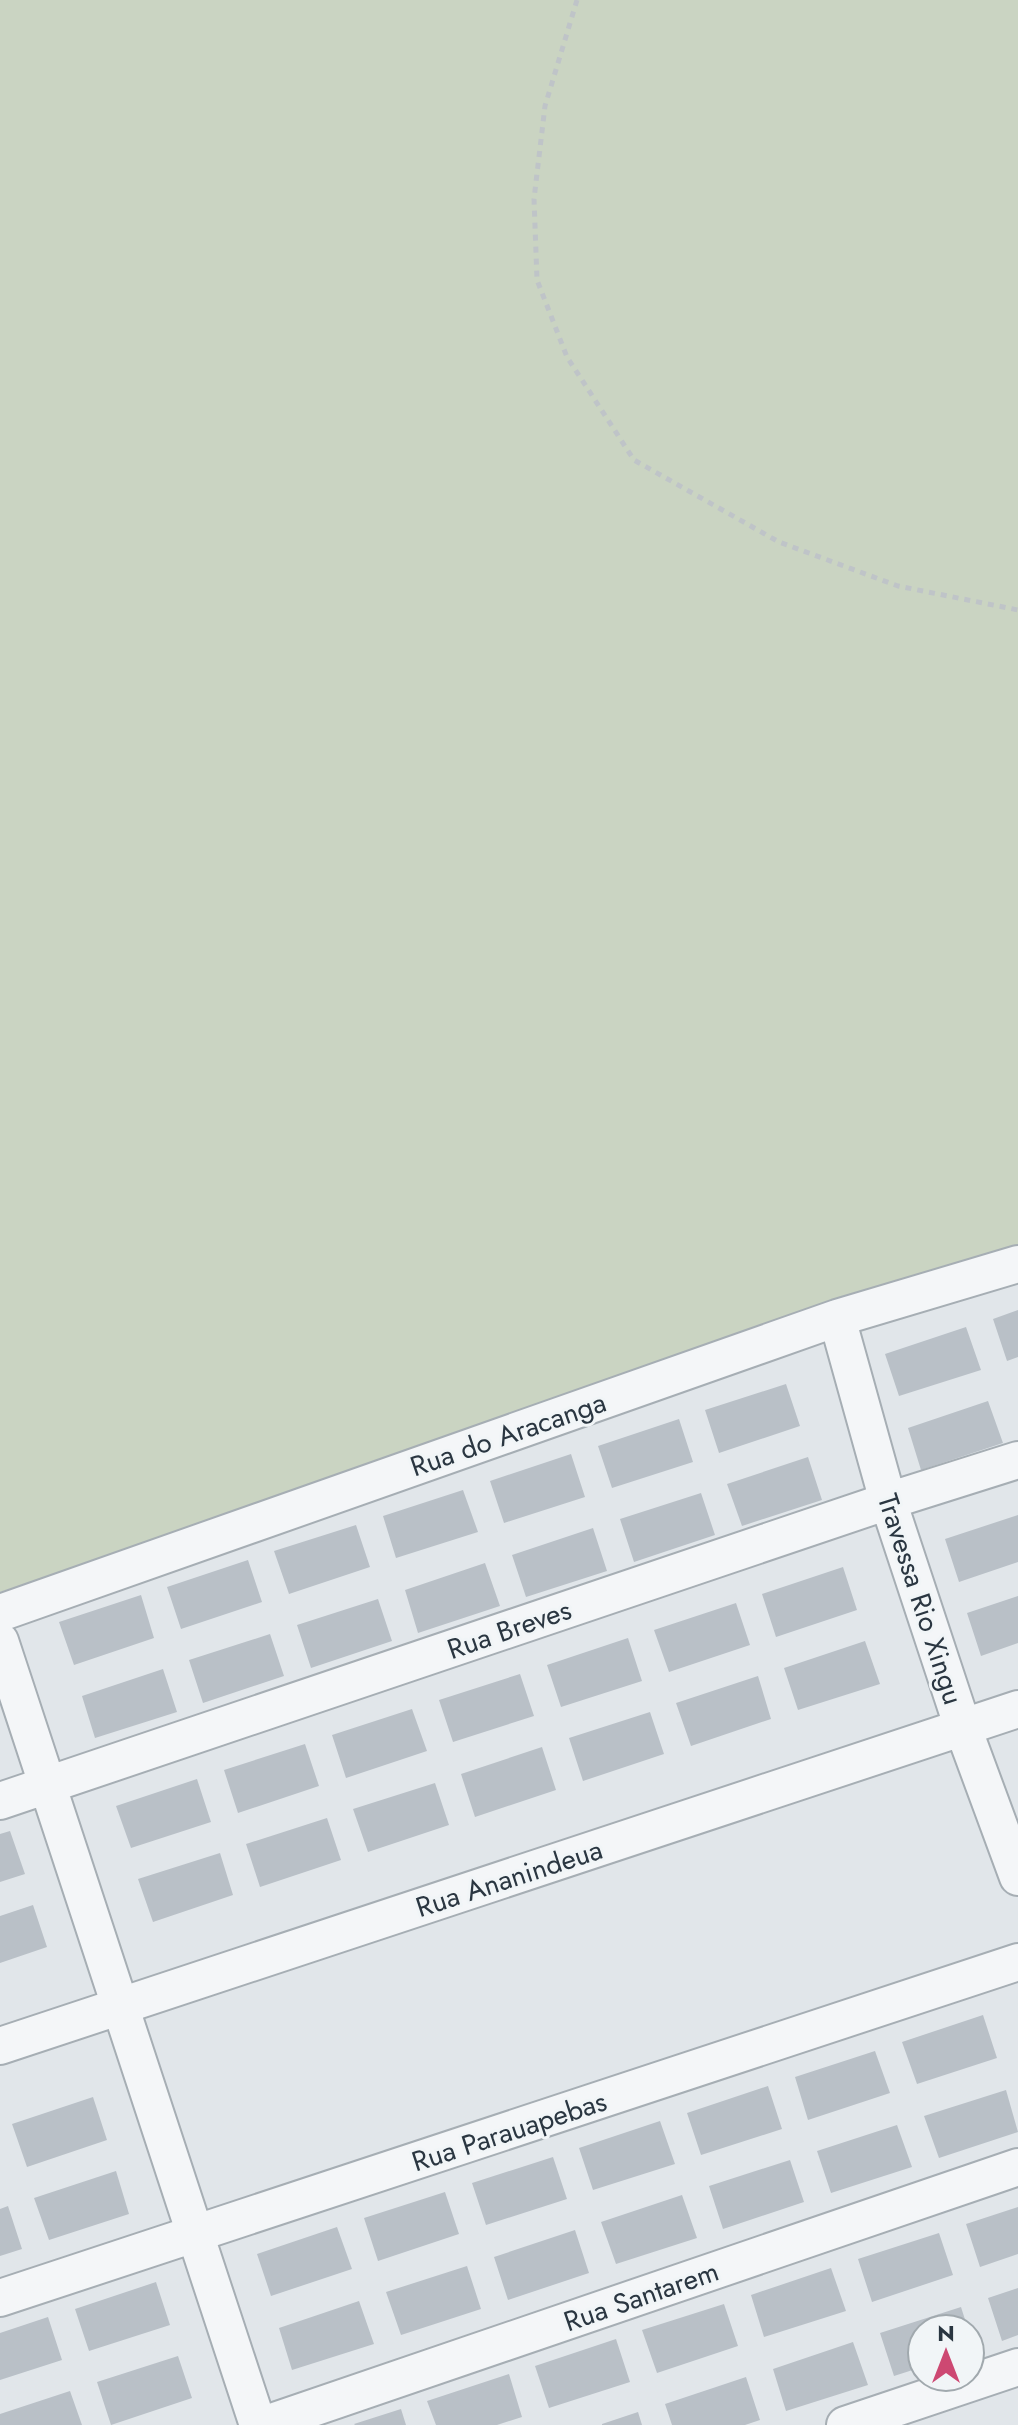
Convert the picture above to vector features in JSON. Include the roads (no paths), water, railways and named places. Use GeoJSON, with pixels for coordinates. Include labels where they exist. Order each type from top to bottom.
{"type":"FeatureCollection","features":[{"type":"Feature","properties":{"kind":"street","name":"Rua do Aracanga"},"geometry":{"type":"LineString","coordinates":[[0,1613],[837,1318],[1018,1264]]}},
{"type":"Feature","properties":{"kind":"street","name":"Travessa Rio Xingu"},"geometry":{"type":"LineString","coordinates":[[837,1318],[888,1501],[963,1728],[1018,1877]]}},
{"type":"Feature","properties":{"kind":"street","name":"Rua Breves"},"geometry":{"type":"LineString","coordinates":[[0,1801],[888,1501],[1018,1460]]}},
{"type":"Feature","properties":{"kind":"street"},"geometry":{"type":"LineString","coordinates":[[0,1641],[260,2425]]}},
{"type":"Feature","properties":{"kind":"street","name":"Rua Ananindeua"},"geometry":{"type":"LineString","coordinates":[[0,2046],[1018,1709]]}},
{"type":"Feature","properties":{"kind":"street","name":"Rua Parauapebas"},"geometry":{"type":"LineString","coordinates":[[0,2298],[1018,1962]]}},
{"type":"Feature","properties":{"kind":"street","name":"Rua Santarem"},"geometry":{"type":"LineString","coordinates":[[260,2425],[1018,2167]]}},
{"type":"Feature","properties":{"kind":"street"},"geometry":{"type":"LineString","coordinates":[[845,2425],[1018,2367]]}}]}
